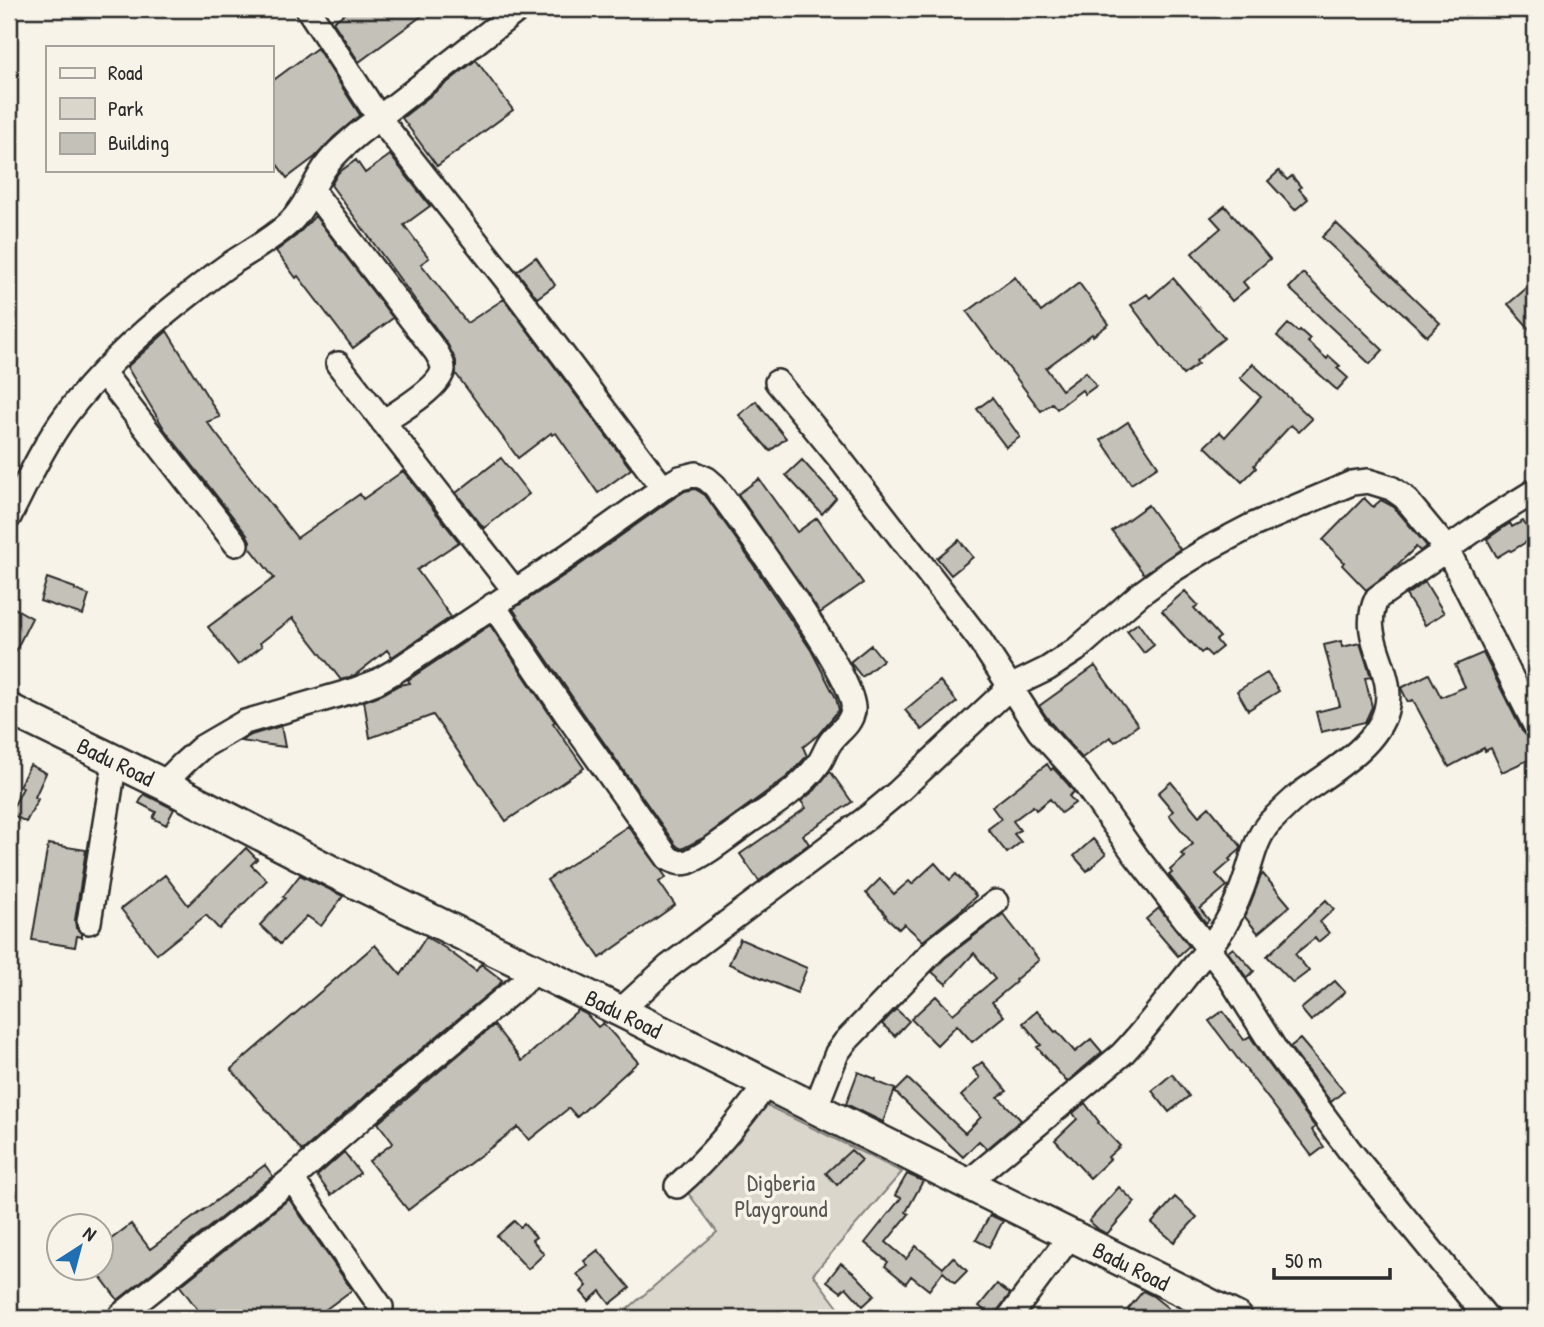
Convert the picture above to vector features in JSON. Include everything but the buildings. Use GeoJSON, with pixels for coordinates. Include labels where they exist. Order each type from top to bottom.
{"type":"FeatureCollection","features":[{"type":"Feature","properties":{"kind":"main road","name":"Badu Road"},"geometry":{"type":"LineString","coordinates":[[9,709],[1237,1318]]}},
{"type":"Feature","properties":{"kind":"street"},"geometry":{"type":"LineString","coordinates":[[308,9],[379,118],[505,278],[663,488]]}},
{"type":"Feature","properties":{"kind":"street"},"geometry":{"type":"LineString","coordinates":[[9,517],[31,473],[66,415],[140,335],[228,266],[289,224],[337,153],[519,9]]}},
{"type":"Feature","properties":{"kind":"street"},"geometry":{"type":"LineString","coordinates":[[313,190],[443,364],[443,372],[432,386],[383,422]]}},
{"type":"Feature","properties":{"kind":"street"},"geometry":{"type":"LineString","coordinates":[[338,364],[515,590]]}},
{"type":"Feature","properties":{"kind":"street"},"geometry":{"type":"LineString","coordinates":[[103,373],[236,544]]}},
{"type":"Feature","properties":{"kind":"street"},"geometry":{"type":"LineString","coordinates":[[776,382],[840,459],[979,639],[1039,731],[1078,774],[1136,856],[1227,973],[1276,1051],[1343,1142],[1487,1318]]}},
{"type":"Feature","properties":{"kind":"street"},"geometry":{"type":"LineString","coordinates":[[163,784],[202,747],[245,722],[352,691],[397,670],[515,590],[566,557],[663,488],[680,478],[696,474],[715,486],[806,616],[842,674],[851,695],[853,709],[848,724],[832,739],[820,761],[805,779],[753,820],[705,852],[687,862],[677,863],[668,858],[493,605]]}},
{"type":"Feature","properties":{"kind":"street"},"geometry":{"type":"LineString","coordinates":[[620,1012],[668,967],[868,817],[1010,687],[1047,669],[1076,650],[1140,594],[1209,548],[1283,511],[1352,483],[1368,481],[1391,488],[1404,497],[1447,549],[1535,725]]}},
{"type":"Feature","properties":{"kind":"street"},"geometry":{"type":"LineString","coordinates":[[966,1184],[1122,1054],[1141,1034],[1225,926],[1238,898],[1255,847],[1266,827],[1300,795],[1365,744],[1379,729],[1387,710],[1388,686],[1373,639],[1372,608],[1377,598],[1535,491]]}},
{"type":"Feature","properties":{"kind":"street"},"geometry":{"type":"LineString","coordinates":[[89,922],[116,761]]}},
{"type":"Feature","properties":{"kind":"street"},"geometry":{"type":"LineString","coordinates":[[816,1109],[837,1053],[845,1042],[936,948],[996,902]]}},
{"type":"Feature","properties":{"kind":"street"},"geometry":{"type":"LineString","coordinates":[[121,1315],[292,1180],[387,1096],[537,971]]}},
{"type":"Feature","properties":{"kind":"street"},"geometry":{"type":"LineString","coordinates":[[677,1186],[704,1161],[766,1085]]}},
{"type":"Feature","properties":{"kind":"street"},"geometry":{"type":"LineString","coordinates":[[292,1180],[381,1307]]}},
{"type":"Feature","properties":{"kind":"street"},"geometry":{"type":"LineString","coordinates":[[1009,1318],[1071,1235]]}},
{"type":"Feature","properties":{"kind":"green space","name":"Digberia Playground"},"geometry":{"type":"Polygon","coordinates":[[[758,1101],[902,1172],[813,1274],[843,1314],[838,1318],[617,1318],[717,1232],[680,1182],[758,1101]]]}}]}
